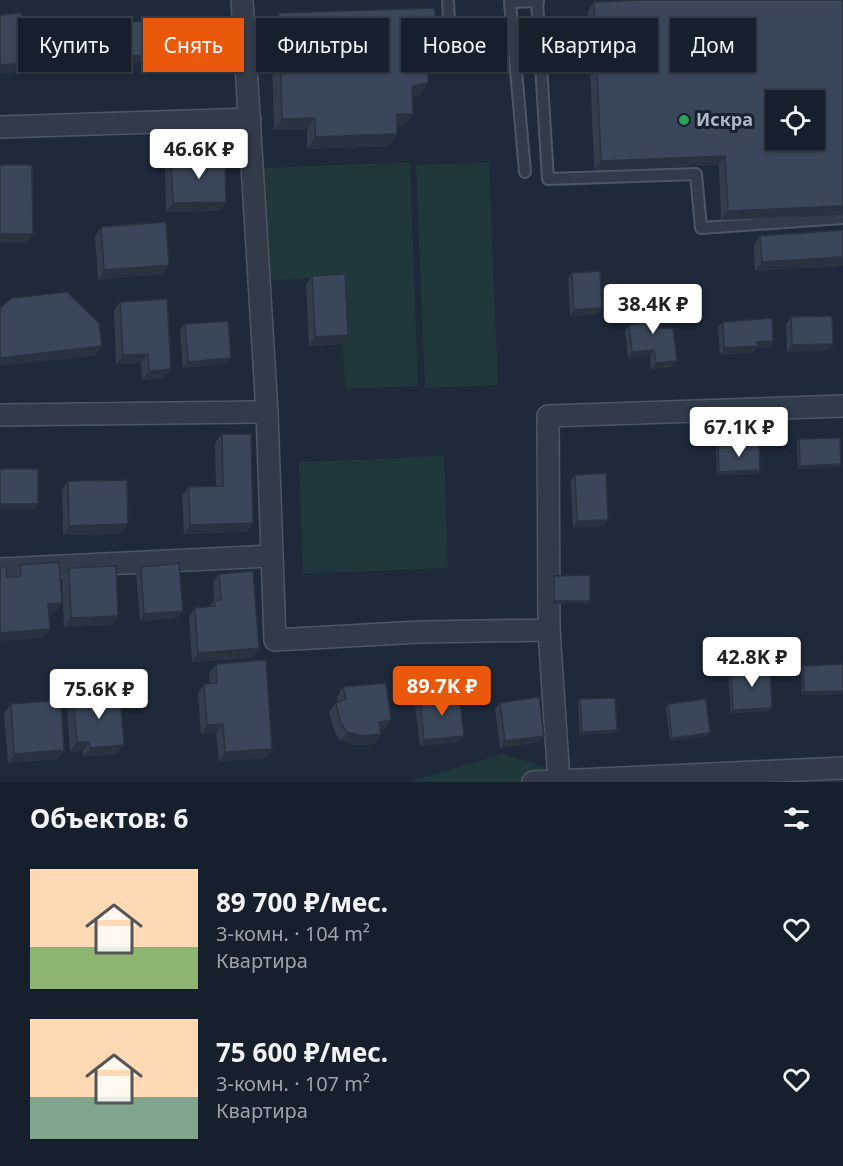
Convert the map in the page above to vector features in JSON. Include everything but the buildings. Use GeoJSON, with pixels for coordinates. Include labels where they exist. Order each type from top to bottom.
{"type":"FeatureCollection","features":[{"type":"Feature","properties":{"kind":"street"},"geometry":{"type":"LineString","coordinates":[[242,0],[267,412],[275,640],[420,632],[549,630]]}},
{"type":"Feature","properties":{"kind":"street"},"geometry":{"type":"LineString","coordinates":[[0,127],[250,119]]}},
{"type":"Feature","properties":{"kind":"street"},"geometry":{"type":"LineString","coordinates":[[559,781],[549,630],[548,416],[843,406]]}},
{"type":"Feature","properties":{"kind":"street"},"geometry":{"type":"LineString","coordinates":[[0,415],[267,412]]}},
{"type":"Feature","properties":{"kind":"street"},"geometry":{"type":"LineString","coordinates":[[0,569],[272,556]]}},
{"type":"Feature","properties":{"kind":"street"},"geometry":{"type":"LineString","coordinates":[[533,782],[843,768]]}},
{"type":"Feature","properties":{"kind":"lane"},"geometry":{"type":"LineString","coordinates":[[448,0],[449,18]]}},
{"type":"Feature","properties":{"kind":"lane"},"geometry":{"type":"LineString","coordinates":[[525,172],[510,2],[537,0],[548,179],[696,174],[701,228],[843,218]]}},
{"type":"Feature","properties":{"kind":"green space"},"geometry":{"type":"Polygon","coordinates":[[[410,162],[418,386],[345,389],[340,277],[269,280],[264,168],[410,162]]]}},
{"type":"Feature","properties":{"kind":"green space"},"geometry":{"type":"Polygon","coordinates":[[[489,162],[498,385],[425,388],[416,165],[489,162]]]}},
{"type":"Feature","properties":{"kind":"green space"},"geometry":{"type":"Polygon","coordinates":[[[444,456],[448,568],[303,574],[299,462],[444,456]]]}},
{"type":"Feature","properties":{"kind":"green space"},"geometry":{"type":"Polygon","coordinates":[[[503,754],[555,770],[843,764],[843,782],[407,782],[503,754]]]}},
{"type":"Feature","properties":{"kind":"place","name":"Искра"},"geometry":{"type":"Point","coordinates":[684,120]}}]}
